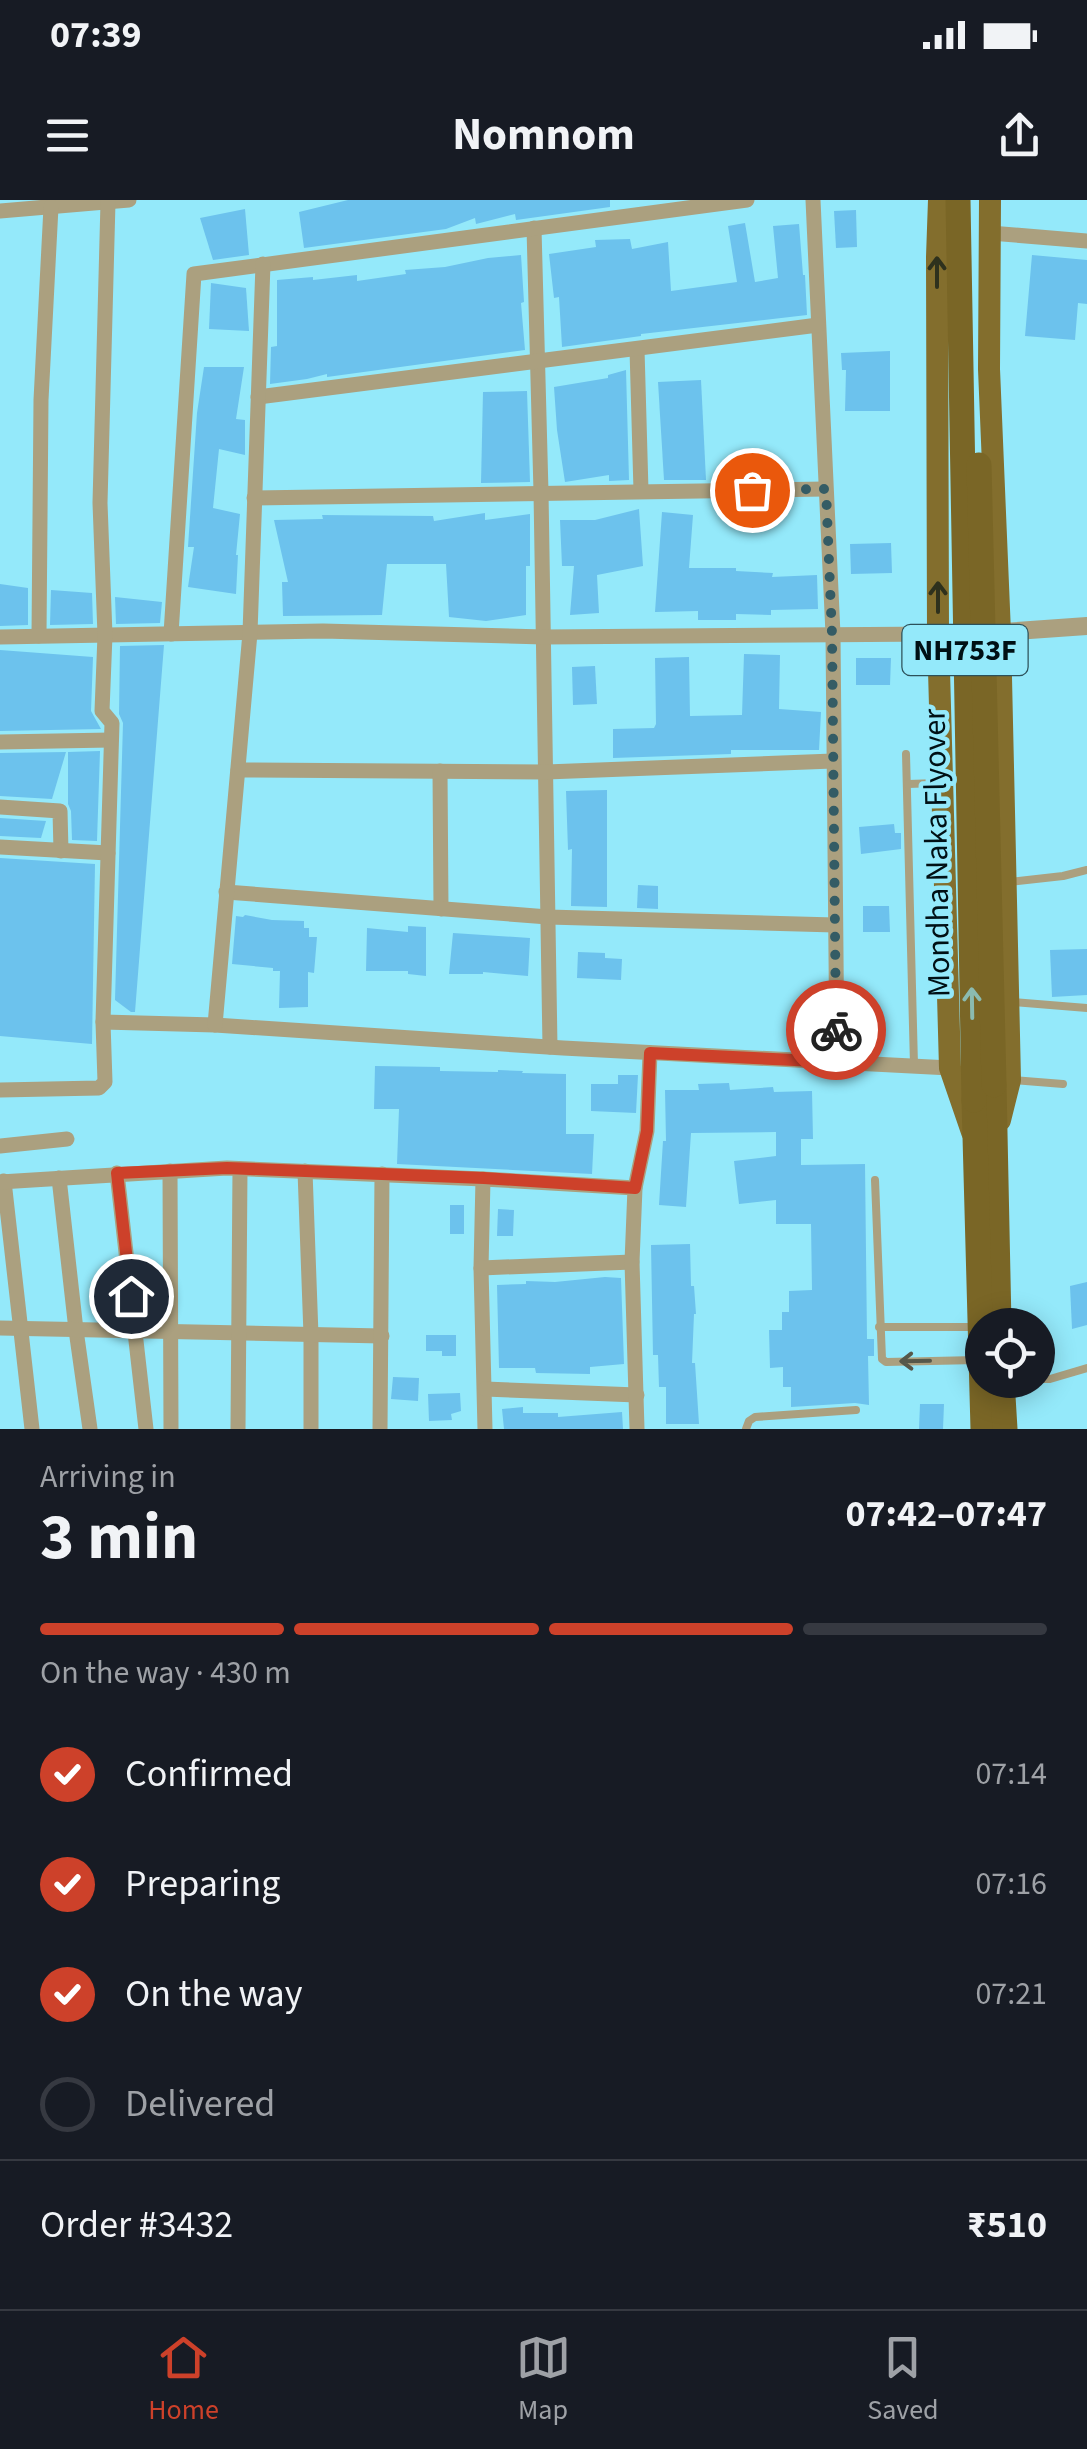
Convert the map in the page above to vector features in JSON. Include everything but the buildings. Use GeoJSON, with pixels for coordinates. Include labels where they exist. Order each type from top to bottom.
{"type":"FeatureCollection","features":[{"type":"Feature","properties":{"kind":"highway","name":"Mondha Naka Flyover"},"geometry":{"type":"LineString","coordinates":[[958,200],[993,1088]]}},
{"type":"Feature","properties":{"kind":"highway","name":"Mondha Naka Flyover"},"geometry":{"type":"LineString","coordinates":[[975,200],[993,1088],[985,1143]]}},
{"type":"Feature","properties":{"kind":"highway","name":"NH753F"},"geometry":{"type":"LineString","coordinates":[[985,1143],[990,1308]]}},
{"type":"Feature","properties":{"kind":"highway","name":"NH753F"},"geometry":{"type":"LineString","coordinates":[[983,1398],[983,1429]]}},
{"type":"Feature","properties":{"kind":"highway"},"geometry":{"type":"LineString","coordinates":[[1003,1398],[1005,1429]]}},
{"type":"Feature","properties":{"kind":"main road"},"geometry":{"type":"LineString","coordinates":[[940,200],[938,634],[950,1068],[985,1143]]}},
{"type":"Feature","properties":{"kind":"main road"},"geometry":{"type":"LineString","coordinates":[[990,200],[988,369],[1000,633],[1008,1001],[993,1088]]}},
{"type":"Feature","properties":{"kind":"street"},"geometry":{"type":"LineString","coordinates":[[0,211],[26,205],[51,207],[129,200]]}},
{"type":"Feature","properties":{"kind":"street"},"geometry":{"type":"LineString","coordinates":[[171,634],[194,274],[748,200]]}},
{"type":"Feature","properties":{"kind":"street"},"geometry":{"type":"LineString","coordinates":[[813,200],[832,634],[837,1062]]}},
{"type":"Feature","properties":{"kind":"street"},"geometry":{"type":"LineString","coordinates":[[0,1090],[103,1086],[112,740],[112,722],[102,711],[105,635],[100,502],[108,202]]}},
{"type":"Feature","properties":{"kind":"street"},"geometry":{"type":"LineString","coordinates":[[38,636],[41,400],[51,207]]}},
{"type":"Feature","properties":{"kind":"street"},"geometry":{"type":"LineString","coordinates":[[534,228],[550,1047]]}},
{"type":"Feature","properties":{"kind":"street"},"geometry":{"type":"LineString","coordinates":[[990,233],[1087,240]]}},
{"type":"Feature","properties":{"kind":"street"},"geometry":{"type":"LineString","coordinates":[[214,1025],[250,632],[262,264]]}},
{"type":"Feature","properties":{"kind":"street"},"geometry":{"type":"LineString","coordinates":[[258,398],[818,325]]}},
{"type":"Feature","properties":{"kind":"street"},"geometry":{"type":"LineString","coordinates":[[637,349],[641,491]]}},
{"type":"Feature","properties":{"kind":"street"},"geometry":{"type":"LineString","coordinates":[[254,498],[826,489]]}},
{"type":"Feature","properties":{"kind":"street"},"geometry":{"type":"LineString","coordinates":[[0,637],[323,631],[544,637],[938,634],[1087,626]]}},
{"type":"Feature","properties":{"kind":"street"},"geometry":{"type":"LineString","coordinates":[[0,742],[112,740]]}},
{"type":"Feature","properties":{"kind":"street"},"geometry":{"type":"LineString","coordinates":[[238,770],[546,772],[833,760]]}},
{"type":"Feature","properties":{"kind":"street"},"geometry":{"type":"LineString","coordinates":[[440,771],[441,908]]}},
{"type":"Feature","properties":{"kind":"street"},"geometry":{"type":"LineString","coordinates":[[0,808],[60,811],[61,851]]}},
{"type":"Feature","properties":{"kind":"street"},"geometry":{"type":"LineString","coordinates":[[0,848],[108,853]]}},
{"type":"Feature","properties":{"kind":"street"},"geometry":{"type":"LineString","coordinates":[[226,892],[548,917],[835,925]]}},
{"type":"Feature","properties":{"kind":"street"},"geometry":{"type":"LineString","coordinates":[[103,1022],[214,1025],[950,1068]]}},
{"type":"Feature","properties":{"kind":"street"},"geometry":{"type":"LineString","coordinates":[[638,1429],[632,1262],[635,1188],[647,1131],[650,1053]]}},
{"type":"Feature","properties":{"kind":"street"},"geometry":{"type":"LineString","coordinates":[[0,1146],[67,1140]]}},
{"type":"Feature","properties":{"kind":"street"},"geometry":{"type":"LineString","coordinates":[[32,1429],[2,1182],[240,1168],[635,1188]]}},
{"type":"Feature","properties":{"kind":"street"},"geometry":{"type":"LineString","coordinates":[[238,1429],[240,1168]]}},
{"type":"Feature","properties":{"kind":"street"},"geometry":{"type":"LineString","coordinates":[[170,1171],[172,1429]]}},
{"type":"Feature","properties":{"kind":"street"},"geometry":{"type":"LineString","coordinates":[[305,1171],[311,1429]]}},
{"type":"Feature","properties":{"kind":"street"},"geometry":{"type":"LineString","coordinates":[[117,1173],[146,1429]]}},
{"type":"Feature","properties":{"kind":"street"},"geometry":{"type":"LineString","coordinates":[[380,1429],[382,1174]]}},
{"type":"Feature","properties":{"kind":"street"},"geometry":{"type":"LineString","coordinates":[[59,1178],[90,1429]]}},
{"type":"Feature","properties":{"kind":"street"},"geometry":{"type":"LineString","coordinates":[[484,1178],[485,1429]]}},
{"type":"Feature","properties":{"kind":"street"},"geometry":{"type":"LineString","coordinates":[[482,1268],[632,1262]]}},
{"type":"Feature","properties":{"kind":"street"},"geometry":{"type":"LineString","coordinates":[[0,1328],[382,1336]]}},
{"type":"Feature","properties":{"kind":"street"},"geometry":{"type":"LineString","coordinates":[[485,1389],[637,1396]]}},
{"type":"Feature","properties":{"kind":"lane"},"geometry":{"type":"LineString","coordinates":[[906,754],[914,1066]]}},
{"type":"Feature","properties":{"kind":"lane"},"geometry":{"type":"LineString","coordinates":[[908,784],[942,783]]}},
{"type":"Feature","properties":{"kind":"lane"},"geometry":{"type":"LineString","coordinates":[[1005,882],[1087,870]]}},
{"type":"Feature","properties":{"kind":"lane"},"geometry":{"type":"LineString","coordinates":[[1008,1001],[1087,1008]]}},
{"type":"Feature","properties":{"kind":"lane"},"geometry":{"type":"LineString","coordinates":[[993,1088],[1063,1084]]}},
{"type":"Feature","properties":{"kind":"lane"},"geometry":{"type":"LineString","coordinates":[[875,1180],[880,1354],[886,1362],[965,1360]]}},
{"type":"Feature","properties":{"kind":"lane"},"geometry":{"type":"LineString","coordinates":[[880,1327],[965,1326]]}},
{"type":"Feature","properties":{"kind":"lane"},"geometry":{"type":"LineString","coordinates":[[1055,1378],[1087,1368]]}},
{"type":"Feature","properties":{"kind":"lane"},"geometry":{"type":"LineString","coordinates":[[746,1429],[756,1416],[856,1410]]}},
{"type":"Feature","properties":{"kind":"way so far"},"geometry":{"type":"LineString","coordinates":[[752,490],[826,489],[832,634],[836,1030]]}},
{"type":"Feature","properties":{"kind":"route"},"geometry":{"type":"LineString","coordinates":[[131,1296],[117,1173],[227,1168],[635,1188],[647,1131],[650,1053],[837,1062],[836,1030]]}}]}
